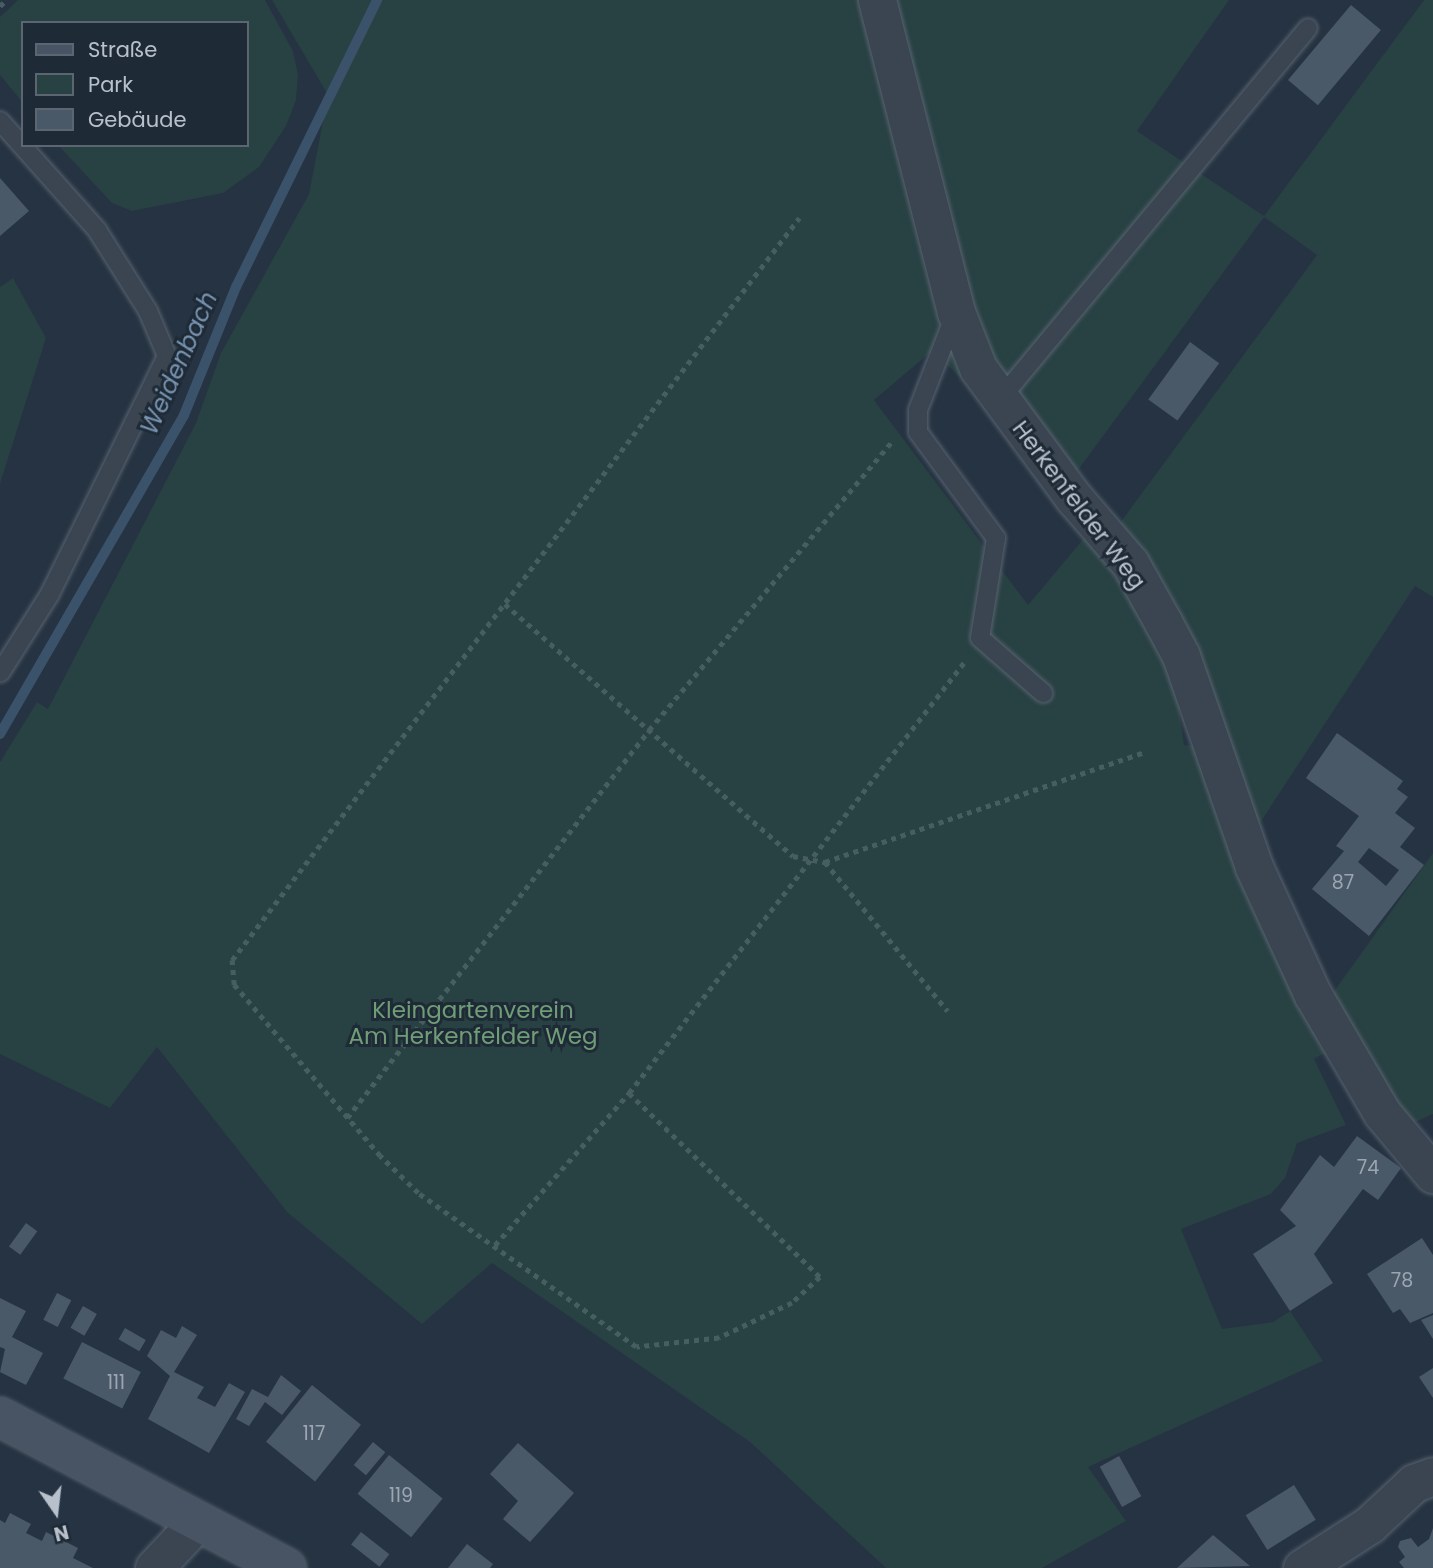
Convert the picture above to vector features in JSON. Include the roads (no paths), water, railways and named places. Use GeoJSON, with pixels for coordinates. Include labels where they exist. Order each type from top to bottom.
{"type":"FeatureCollection","features":[{"type":"Feature","properties":{"kind":"main road"},"geometry":{"type":"LineString","coordinates":[[0,1417],[287,1568]]}},
{"type":"Feature","properties":{"kind":"street","name":"Herkenfelder Weg"},"geometry":{"type":"LineString","coordinates":[[877,0],[956,312],[978,368],[1130,563],[1181,656],[1254,867],[1312,995],[1382,1113],[1433,1174]]}},
{"type":"Feature","properties":{"kind":"street"},"geometry":{"type":"LineString","coordinates":[[1302,1568],[1369,1525],[1414,1483],[1433,1475]]}},
{"type":"Feature","properties":{"kind":"street"},"geometry":{"type":"LineString","coordinates":[[155,1568],[198,1521]]}},
{"type":"Feature","properties":{"kind":"lane"},"geometry":{"type":"LineString","coordinates":[[1000,399],[1308,28]]}},
{"type":"Feature","properties":{"kind":"lane"},"geometry":{"type":"LineString","coordinates":[[0,121],[21,145]]}},
{"type":"Feature","properties":{"kind":"lane"},"geometry":{"type":"LineString","coordinates":[[0,673],[50,594],[167,356],[148,311],[97,230],[23,147]]}},
{"type":"Feature","properties":{"kind":"lane"},"geometry":{"type":"LineString","coordinates":[[956,312],[918,410],[918,432],[996,537],[980,638],[1043,693]]}},
{"type":"Feature","properties":{"kind":"waterway","name":"Weidenbach"},"geometry":{"type":"LineString","coordinates":[[0,734],[184,415],[236,287],[377,0]]}},
{"type":"Feature","properties":{"kind":"park label","name":"Kleingartenverein Am Herkenfelder Weg"},"geometry":{"type":"Point","coordinates":[473,1023]}}]}
